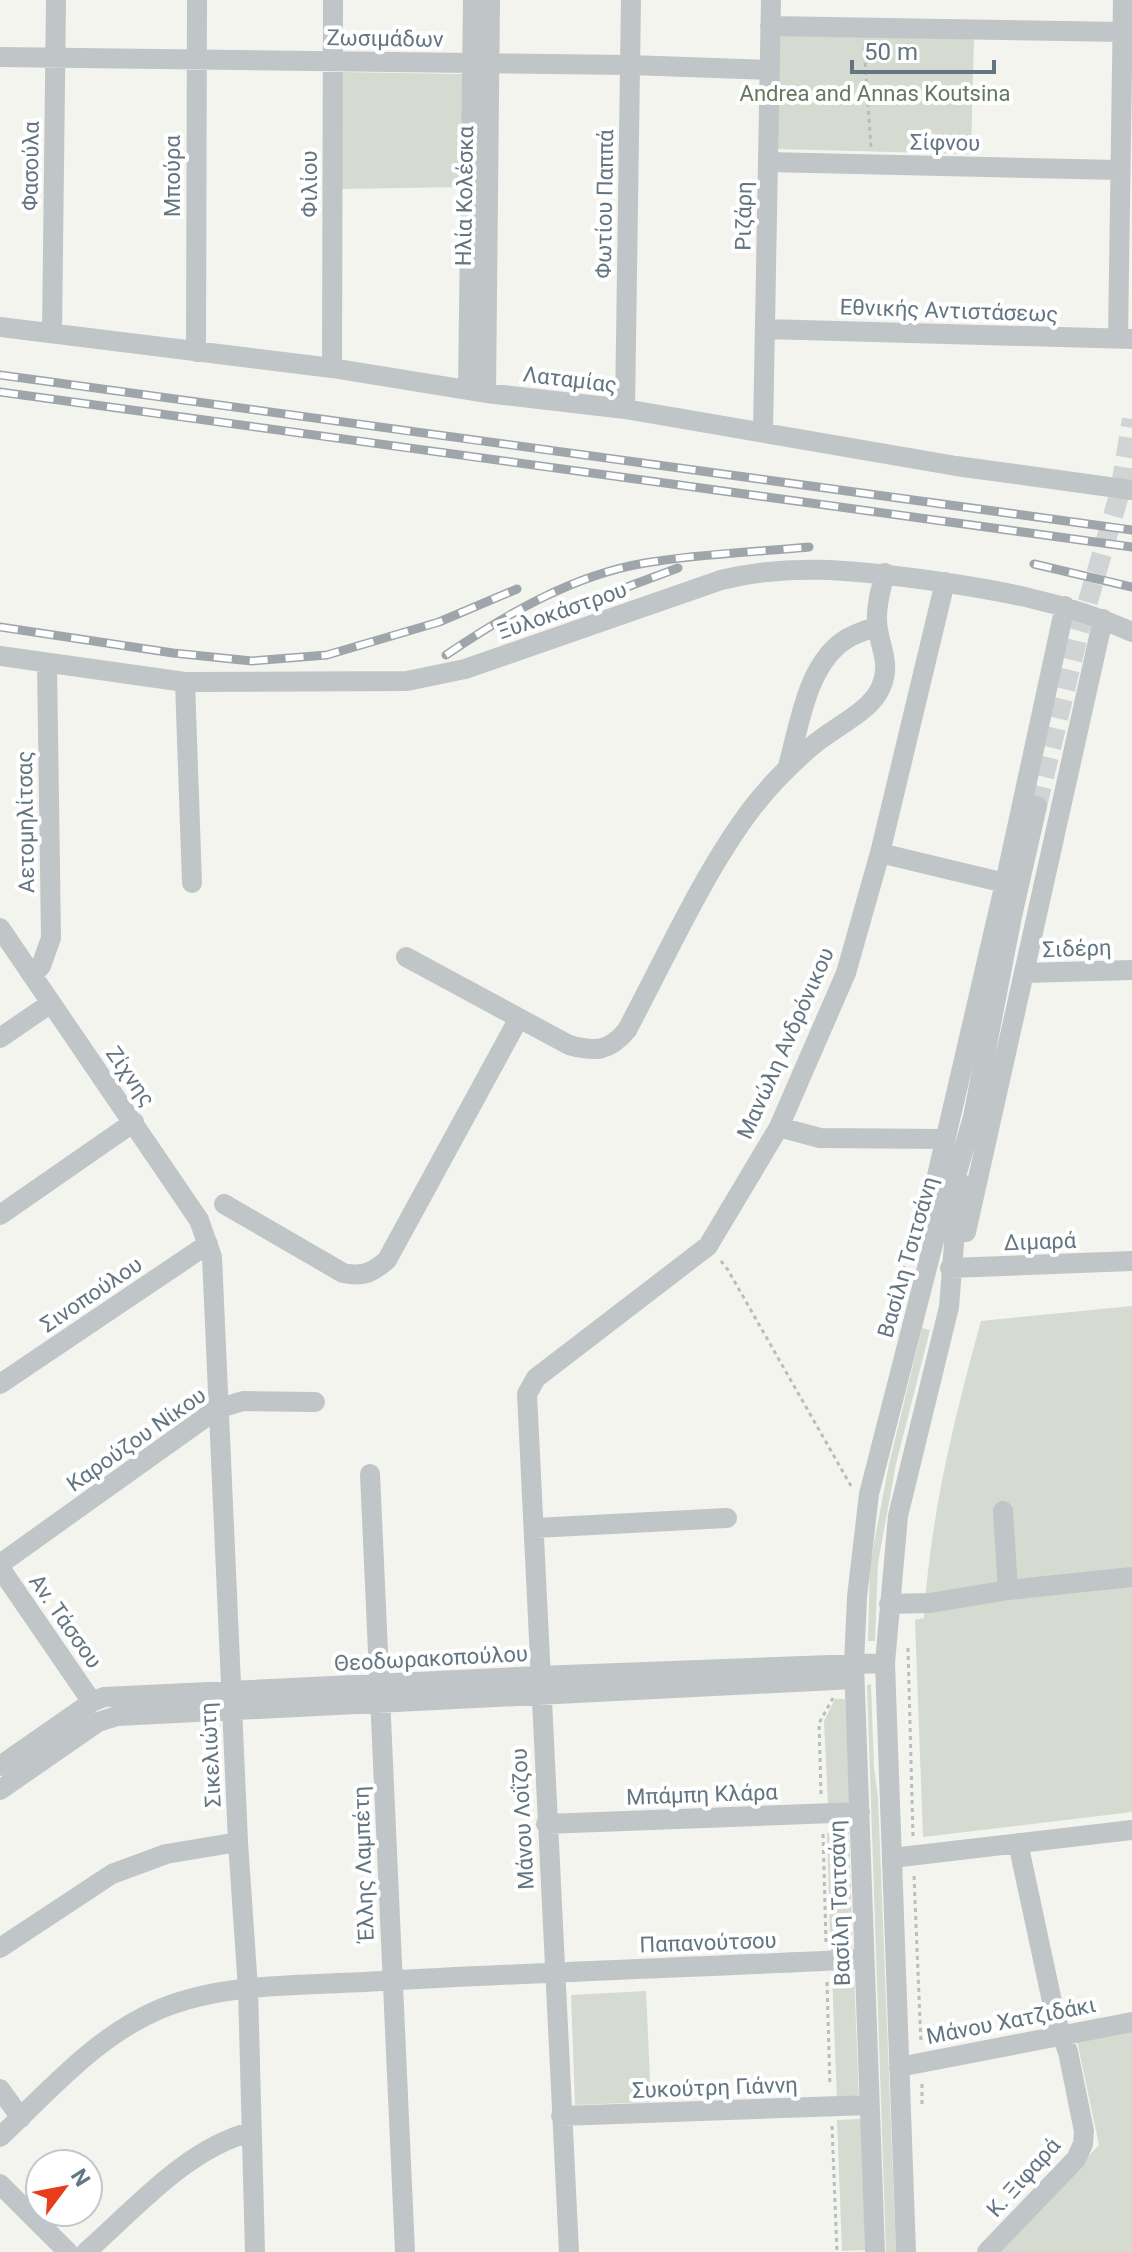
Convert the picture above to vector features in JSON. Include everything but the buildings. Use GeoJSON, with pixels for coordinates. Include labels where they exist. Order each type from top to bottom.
{"type":"FeatureCollection","features":[{"type":"Feature","properties":{"kind":"street","name":"Φασούλα"},"geometry":{"type":"LineString","coordinates":[[52,333],[56,0]]}},
{"type":"Feature","properties":{"kind":"street","name":"Μπούρα"},"geometry":{"type":"LineString","coordinates":[[196,352],[197,0]]}},
{"type":"Feature","properties":{"kind":"street","name":"Φιλίου"},"geometry":{"type":"LineString","coordinates":[[332,368],[333,0]]}},
{"type":"Feature","properties":{"kind":"street","name":"Ηλία Κολέσκα"},"geometry":{"type":"LineString","coordinates":[[473,0],[481,63]]}},
{"type":"Feature","properties":{"kind":"street","name":"Ηλία Κολέσκα"},"geometry":{"type":"LineString","coordinates":[[477,392],[481,63],[490,0]]}},
{"type":"Feature","properties":{"kind":"street","name":"Φωτίου Παππά"},"geometry":{"type":"LineString","coordinates":[[625,409],[631,0]]}},
{"type":"Feature","properties":{"kind":"street","name":"Ριζάρη"},"geometry":{"type":"LineString","coordinates":[[763,432],[771,0]]}},
{"type":"Feature","properties":{"kind":"street"},"geometry":{"type":"LineString","coordinates":[[1123,0],[1120,170],[1125,339]]}},
{"type":"Feature","properties":{"kind":"street"},"geometry":{"type":"LineString","coordinates":[[770,26],[1122,32]]}},
{"type":"Feature","properties":{"kind":"street","name":"Ζωσιμάδων"},"geometry":{"type":"LineString","coordinates":[[0,57],[630,65],[769,70]]}},
{"type":"Feature","properties":{"kind":"street","name":"Σίφνου"},"geometry":{"type":"LineString","coordinates":[[768,162],[1120,170]]}},
{"type":"Feature","properties":{"kind":"street","name":"Λαταμίας"},"geometry":{"type":"LineString","coordinates":[[0,327],[332,368],[477,392],[625,409],[956,466],[1132,490]]}},
{"type":"Feature","properties":{"kind":"street","name":"Εθνικής Αντιστάσεως"},"geometry":{"type":"LineString","coordinates":[[765,329],[1125,339]]}},
{"type":"Feature","properties":{"kind":"street","name":"Ξυλοκάστρου"},"geometry":{"type":"LineString","coordinates":[[0,656],[185,682],[429,679],[736,576],[802,568],[885,573],[945,582],[1065,606],[1132,632]]}},
{"type":"Feature","properties":{"kind":"street"},"geometry":{"type":"LineString","coordinates":[[406,957],[569,1045],[601,1049],[617,1042],[627,1030],[719,858],[753,807],[788,767],[869,704],[881,687],[886,666],[877,626],[877,609],[885,573]]}},
{"type":"Feature","properties":{"kind":"street","name":"Μανώλη Ανδρόνικου"},"geometry":{"type":"LineString","coordinates":[[531,1385],[536,1378],[708,1246],[779,1127],[846,973],[880,853],[945,582]]}},
{"type":"Feature","properties":{"kind":"street"},"geometry":{"type":"LineString","coordinates":[[928,1261],[926,1227],[944,1139],[1005,883],[1065,606]]}},
{"type":"Feature","properties":{"kind":"street","name":"Βασίλη Τσιτσάνη"},"geometry":{"type":"LineString","coordinates":[[906,2252],[885,1663],[898,1516],[949,1307],[1103,619]]}},
{"type":"Feature","properties":{"kind":"street"},"geometry":{"type":"LineString","coordinates":[[788,767],[810,691],[829,653],[847,638],[877,626]]}},
{"type":"Feature","properties":{"kind":"street","name":"Αετομηλίτσας"},"geometry":{"type":"LineString","coordinates":[[32,975],[41,966],[51,938],[47,663]]}},
{"type":"Feature","properties":{"kind":"street"},"geometry":{"type":"LineString","coordinates":[[185,682],[192,883]]}},
{"type":"Feature","properties":{"kind":"street"},"geometry":{"type":"LineString","coordinates":[[958,1169],[973,1117],[1009,930],[1037,806]]}},
{"type":"Feature","properties":{"kind":"street"},"geometry":{"type":"LineString","coordinates":[[880,853],[1005,883]]}},
{"type":"Feature","properties":{"kind":"street","name":"Ζίχνης"},"geometry":{"type":"LineString","coordinates":[[0,928],[199,1220],[210,1250]]}},
{"type":"Feature","properties":{"kind":"street","name":"Σιδέρη"},"geometry":{"type":"LineString","coordinates":[[1024,973],[1132,970]]}},
{"type":"Feature","properties":{"kind":"street"},"geometry":{"type":"LineString","coordinates":[[0,1038],[51,1003]]}},
{"type":"Feature","properties":{"kind":"street"},"geometry":{"type":"LineString","coordinates":[[224,1204],[343,1273],[360,1276],[374,1271],[387,1260],[519,1018]]}},
{"type":"Feature","properties":{"kind":"street"},"geometry":{"type":"LineString","coordinates":[[0,1215],[134,1122]]}},
{"type":"Feature","properties":{"kind":"street"},"geometry":{"type":"LineString","coordinates":[[779,1127],[820,1138],[944,1139]]}},
{"type":"Feature","properties":{"kind":"street","name":"Βασίλη Τσιτσάνη"},"geometry":{"type":"LineString","coordinates":[[956,1268],[958,1169]]}},
{"type":"Feature","properties":{"kind":"street","name":"Βασίλη Τσιτσάνη"},"geometry":{"type":"LineString","coordinates":[[875,2252],[854,1671],[857,1597],[869,1494],[948,1187],[958,1169]]}},
{"type":"Feature","properties":{"kind":"street","name":"Σινοπούλου"},"geometry":{"type":"LineString","coordinates":[[0,1384],[210,1250]]}},
{"type":"Feature","properties":{"kind":"street","name":"Σικελιώτη"},"geometry":{"type":"LineString","coordinates":[[210,1250],[238,1842],[248,1989],[255,2252]]}},
{"type":"Feature","properties":{"kind":"street","name":"Διμαρά"},"geometry":{"type":"LineString","coordinates":[[956,1268],[1132,1261]]}},
{"type":"Feature","properties":{"kind":"street","name":"Μάνου Λοΐζου"},"geometry":{"type":"LineString","coordinates":[[531,1385],[526,1403],[535,1528],[539,1685],[569,2252]]}},
{"type":"Feature","properties":{"kind":"street","name":"Καρούζου Νίκου"},"geometry":{"type":"LineString","coordinates":[[0,1566],[217,1409],[243,1401],[315,1402]]}},
{"type":"Feature","properties":{"kind":"street","name":"Έλλης Λαμπέτη"},"geometry":{"type":"LineString","coordinates":[[370,1474],[405,2252]]}},
{"type":"Feature","properties":{"kind":"street"},"geometry":{"type":"LineString","coordinates":[[1003,1511],[1008,1590]]}},
{"type":"Feature","properties":{"kind":"street"},"geometry":{"type":"LineString","coordinates":[[535,1528],[727,1518]]}},
{"type":"Feature","properties":{"kind":"street","name":"Αν. Τάσσου"},"geometry":{"type":"LineString","coordinates":[[0,1566],[92,1702]]}},
{"type":"Feature","properties":{"kind":"street"},"geometry":{"type":"LineString","coordinates":[[889,1604],[930,1603],[1008,1590],[1132,1577]]}},
{"type":"Feature","properties":{"kind":"street","name":"Θεοδωρακοπούλου"},"geometry":{"type":"LineString","coordinates":[[232,1700],[854,1671],[885,1663]]}},
{"type":"Feature","properties":{"kind":"street"},"geometry":{"type":"LineString","coordinates":[[0,1766],[92,1702],[104,1697],[232,1700]]}},
{"type":"Feature","properties":{"kind":"street"},"geometry":{"type":"LineString","coordinates":[[0,1790],[108,1718],[232,1700]]}},
{"type":"Feature","properties":{"kind":"street","name":"Μπάμπη Κλάρα"},"geometry":{"type":"LineString","coordinates":[[546,1824],[860,1812]]}},
{"type":"Feature","properties":{"kind":"street"},"geometry":{"type":"LineString","coordinates":[[892,1858],[1132,1830]]}},
{"type":"Feature","properties":{"kind":"street"},"geometry":{"type":"LineString","coordinates":[[0,1948],[112,1874],[166,1854],[238,1842]]}},
{"type":"Feature","properties":{"kind":"street"},"geometry":{"type":"LineString","coordinates":[[1018,1843],[1061,2036]]}},
{"type":"Feature","properties":{"kind":"street","name":"Παπανούτσου"},"geometry":{"type":"LineString","coordinates":[[0,2137],[87,2055],[136,2021],[187,2000],[248,1989],[864,1959]]}},
{"type":"Feature","properties":{"kind":"street","name":"Μάνου Χατζιδάκι"},"geometry":{"type":"LineString","coordinates":[[899,2067],[1132,2022]]}},
{"type":"Feature","properties":{"kind":"street","name":"Κ. Ξιφαρά"},"geometry":{"type":"LineString","coordinates":[[987,2252],[1076,2159],[1083,2144],[1084,2131],[1068,2052],[1061,2036]]}},
{"type":"Feature","properties":{"kind":"street"},"geometry":{"type":"LineString","coordinates":[[0,2089],[21,2118]]}},
{"type":"Feature","properties":{"kind":"street","name":"Συκούτρη Γιάννη"},"geometry":{"type":"LineString","coordinates":[[561,2116],[869,2105]]}},
{"type":"Feature","properties":{"kind":"street"},"geometry":{"type":"LineString","coordinates":[[86,2252],[195,2157],[220,2142],[251,2132]]}},
{"type":"Feature","properties":{"kind":"street"},"geometry":{"type":"LineString","coordinates":[[0,2184],[68,2252]]}},
{"type":"Feature","properties":{"kind":"path"},"geometry":{"type":"LineString","coordinates":[[863,35],[872,152]]}},
{"type":"Feature","properties":{"kind":"path"},"geometry":{"type":"LineString","coordinates":[[832,93],[868,92]]}},
{"type":"Feature","properties":{"kind":"path"},"geometry":{"type":"LineString","coordinates":[[708,1246],[728,1270],[853,1490]]}},
{"type":"Feature","properties":{"kind":"path"},"geometry":{"type":"LineString","coordinates":[[908,1642],[922,2107]]}},
{"type":"Feature","properties":{"kind":"green space","name":"Andrea and Annas Koutsina"},"geometry":{"type":"Polygon","coordinates":[[[779,33],[974,38],[971,154],[776,149],[779,33]]]}},
{"type":"Feature","properties":{"kind":"green space"},"geometry":{"type":"Polygon","coordinates":[[[340,72],[463,74],[461,187],[342,189],[340,72]]]}},
{"type":"Feature","properties":{"kind":"green space"},"geometry":{"type":"Polygon","coordinates":[[[1132,1306],[1132,1812],[923,1837],[915,1620],[924,1618],[932,1542],[945,1468],[981,1321],[1132,1306]]]}},
{"type":"Feature","properties":{"kind":"green space"},"geometry":{"type":"Polygon","coordinates":[[[922,1328],[930,1330],[896,1464],[878,1563],[875,1641],[868,1641],[870,1564],[889,1464],[922,1328]]]}},
{"type":"Feature","properties":{"kind":"green space"},"geometry":{"type":"Polygon","coordinates":[[[871,1684],[896,2252],[886,2252],[867,1685],[871,1684]]]}},
{"type":"Feature","properties":{"kind":"green space"},"geometry":{"type":"Polygon","coordinates":[[[835,1699],[845,1699],[850,1805],[828,1805],[824,1721],[835,1699]]]}},
{"type":"Feature","properties":{"kind":"green space"},"geometry":{"type":"Polygon","coordinates":[[[849,1832],[853,1957],[831,1958],[827,1833],[849,1832]]]}},
{"type":"Feature","properties":{"kind":"green space"},"geometry":{"type":"Polygon","coordinates":[[[854,1974],[859,2099],[837,2100],[832,1975],[854,1974]]]}},
{"type":"Feature","properties":{"kind":"green space"},"geometry":{"type":"Polygon","coordinates":[[[646,1991],[651,2102],[575,2105],[571,1995],[646,1991]]]}},
{"type":"Feature","properties":{"kind":"green space"},"geometry":{"type":"Polygon","coordinates":[[[1132,2030],[1132,2252],[999,2252],[1099,2145],[1077,2041],[1132,2030]]]}},
{"type":"Feature","properties":{"kind":"green space"},"geometry":{"type":"Polygon","coordinates":[[[861,2119],[865,2250],[842,2251],[837,2120],[861,2119]]]}},
{"type":"Feature","properties":{"kind":"tunnel"},"geometry":{"type":"LineString","coordinates":[[1037,806],[1079,632],[1120,492],[1132,419]]}},
{"type":"Feature","properties":{"kind":"railway"},"geometry":{"type":"LineString","coordinates":[[0,375],[1132,530]]}},
{"type":"Feature","properties":{"kind":"railway"},"geometry":{"type":"LineString","coordinates":[[0,392],[1132,547]]}},
{"type":"Feature","properties":{"kind":"railway"},"geometry":{"type":"LineString","coordinates":[[446,655],[541,598],[618,569],[686,557],[809,547]]}},
{"type":"Feature","properties":{"kind":"railway"},"geometry":{"type":"LineString","coordinates":[[1034,564],[1132,587]]}},
{"type":"Feature","properties":{"kind":"railway"},"geometry":{"type":"LineString","coordinates":[[517,628],[678,568]]}},
{"type":"Feature","properties":{"kind":"railway"},"geometry":{"type":"LineString","coordinates":[[0,627],[173,653],[252,661],[327,655],[439,622],[517,589]]}}]}
